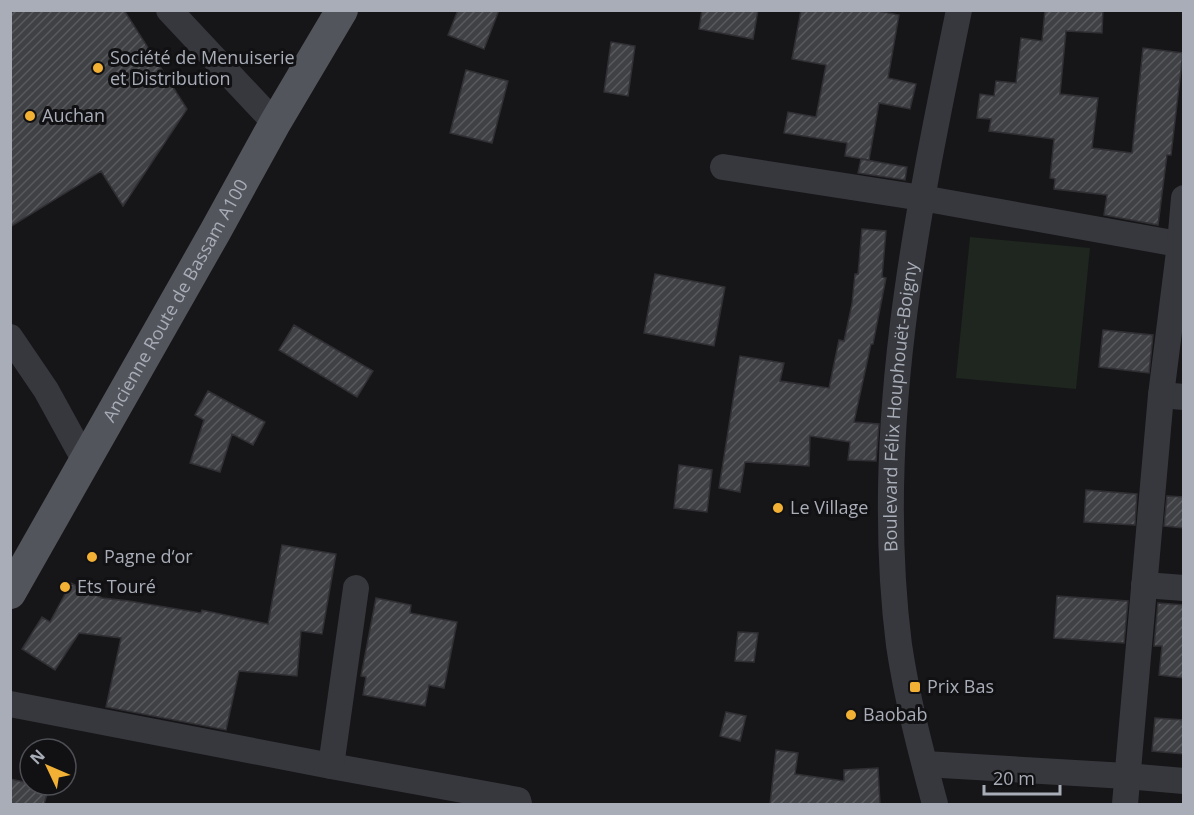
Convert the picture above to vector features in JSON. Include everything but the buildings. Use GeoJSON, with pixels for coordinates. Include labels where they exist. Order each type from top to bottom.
{"type":"FeatureCollection","features":[{"type":"Feature","properties":{"kind":"main road","name":"Ancienne Route de Bassam A100"},"geometry":{"type":"LineString","coordinates":[[10,593],[210,243],[275,123],[342,10]]}},
{"type":"Feature","properties":{"kind":"street"},"geometry":{"type":"LineString","coordinates":[[169,10],[275,123]]}},
{"type":"Feature","properties":{"kind":"street","name":"Boulevard Félix Houphouët-Boigny"},"geometry":{"type":"LineString","coordinates":[[935,804],[910,705],[900,646],[893,581],[890,513],[891,455],[897,372],[908,278],[958,10]]}},
{"type":"Feature","properties":{"kind":"street"},"geometry":{"type":"LineString","coordinates":[[723,167],[922,198],[1182,244]]}},
{"type":"Feature","properties":{"kind":"street"},"geometry":{"type":"LineString","coordinates":[[1125,804],[1144,585],[1172,396],[1184,198]]}},
{"type":"Feature","properties":{"kind":"street"},"geometry":{"type":"LineString","coordinates":[[10,337],[46,390],[85,461]]}},
{"type":"Feature","properties":{"kind":"street"},"geometry":{"type":"LineString","coordinates":[[1144,585],[1184,588]]}},
{"type":"Feature","properties":{"kind":"street"},"geometry":{"type":"LineString","coordinates":[[331,766],[356,588]]}},
{"type":"Feature","properties":{"kind":"street"},"geometry":{"type":"LineString","coordinates":[[10,704],[526,803]]}},
{"type":"Feature","properties":{"kind":"street"},"geometry":{"type":"LineString","coordinates":[[925,764],[1184,781]]}},
{"type":"Feature","properties":{"kind":"shaded area"},"geometry":{"type":"Polygon","coordinates":[[[970,237],[1090,248],[1076,389],[956,378],[970,237]]]}},
{"type":"Feature","properties":{"kind":"place","name":"Société de Menuiserie et Distribution"},"geometry":{"type":"Point","coordinates":[98,68]}},
{"type":"Feature","properties":{"kind":"place","name":"Auchan"},"geometry":{"type":"Point","coordinates":[30,116]}},
{"type":"Feature","properties":{"kind":"place","name":"Le Village"},"geometry":{"type":"Point","coordinates":[778,508]}},
{"type":"Feature","properties":{"kind":"place","name":"Pagne d‘or"},"geometry":{"type":"Point","coordinates":[92,557]}},
{"type":"Feature","properties":{"kind":"place","name":"Ets Touré"},"geometry":{"type":"Point","coordinates":[65,587]}},
{"type":"Feature","properties":{"kind":"place","name":"Prix Bas"},"geometry":{"type":"Point","coordinates":[915,687]}},
{"type":"Feature","properties":{"kind":"place","name":"Baobab"},"geometry":{"type":"Point","coordinates":[851,715]}}]}
